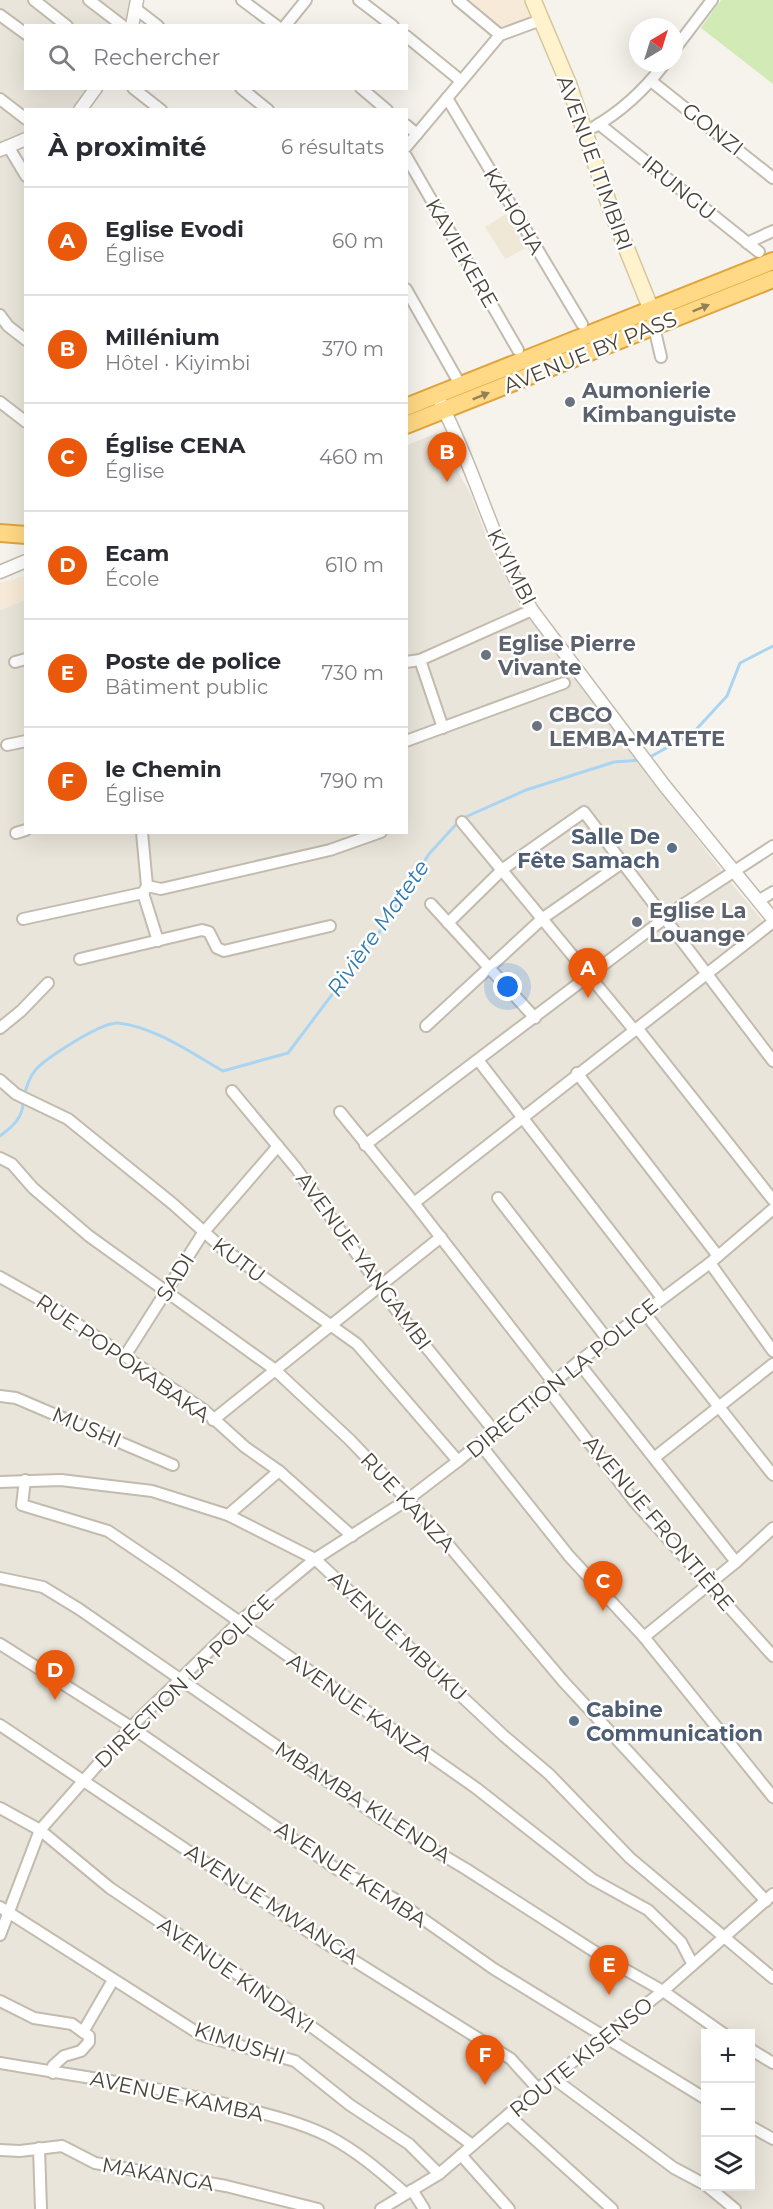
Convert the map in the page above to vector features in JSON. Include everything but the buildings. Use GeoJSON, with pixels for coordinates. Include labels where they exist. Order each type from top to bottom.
{"type":"FeatureCollection","features":[{"type":"Feature","properties":{"kind":"highway","name":"AVENUE BY PASS"},"geometry":{"type":"LineString","coordinates":[[408,424],[461,386],[766,257]]}},
{"type":"Feature","properties":{"kind":"highway","name":"AVENUE BY PASS"},"geometry":{"type":"LineString","coordinates":[[408,407],[440,403],[656,326],[773,279]]}},
{"type":"Feature","properties":{"kind":"highway"},"geometry":{"type":"LineString","coordinates":[[0,533],[24,535]]}},
{"type":"Feature","properties":{"kind":"main road","name":"AVENUE ITIMBIRI"},"geometry":{"type":"LineString","coordinates":[[533,0],[569,85],[584,133],[656,326]]}},
{"type":"Feature","properties":{"kind":"street"},"geometry":{"type":"LineString","coordinates":[[34,0],[64,24]]}},
{"type":"Feature","properties":{"kind":"street"},"geometry":{"type":"LineString","coordinates":[[88,0],[120,24]]}},
{"type":"Feature","properties":{"kind":"street"},"geometry":{"type":"LineString","coordinates":[[242,0],[273,24]]}},
{"type":"Feature","properties":{"kind":"street"},"geometry":{"type":"LineString","coordinates":[[287,24],[306,0]]}},
{"type":"Feature","properties":{"kind":"street"},"geometry":{"type":"LineString","coordinates":[[359,0],[390,24]]}},
{"type":"Feature","properties":{"kind":"street"},"geometry":{"type":"LineString","coordinates":[[458,0],[500,35]]}},
{"type":"Feature","properties":{"kind":"street"},"geometry":{"type":"LineString","coordinates":[[683,38],[712,0]]}},
{"type":"Feature","properties":{"kind":"street"},"geometry":{"type":"LineString","coordinates":[[132,24],[136,4]]}},
{"type":"Feature","properties":{"kind":"street"},"geometry":{"type":"LineString","coordinates":[[136,4],[156,24]]}},
{"type":"Feature","properties":{"kind":"street"},"geometry":{"type":"LineString","coordinates":[[0,15],[24,33]]}},
{"type":"Feature","properties":{"kind":"street"},"geometry":{"type":"LineString","coordinates":[[408,145],[500,35],[541,20]]}},
{"type":"Feature","properties":{"kind":"street"},"geometry":{"type":"LineString","coordinates":[[408,38],[460,80]]}},
{"type":"Feature","properties":{"kind":"street"},"geometry":{"type":"LineString","coordinates":[[584,133],[599,124],[651,81],[658,72]]}},
{"type":"Feature","properties":{"kind":"street","name":"GONZI"},"geometry":{"type":"LineString","coordinates":[[651,81],[773,178]]}},
{"type":"Feature","properties":{"kind":"street"},"geometry":{"type":"LineString","coordinates":[[81,108],[95,90]]}},
{"type":"Feature","properties":{"kind":"street"},"geometry":{"type":"LineString","coordinates":[[136,90],[159,108]]}},
{"type":"Feature","properties":{"kind":"street"},"geometry":{"type":"LineString","coordinates":[[243,90],[266,108]]}},
{"type":"Feature","properties":{"kind":"street"},"geometry":{"type":"LineString","coordinates":[[363,90],[385,108]]}},
{"type":"Feature","properties":{"kind":"street","name":"KAHOHA"},"geometry":{"type":"LineString","coordinates":[[447,98],[582,324]]}},
{"type":"Feature","properties":{"kind":"street"},"geometry":{"type":"LineString","coordinates":[[0,99],[24,117]]}},
{"type":"Feature","properties":{"kind":"street","name":"IRUNGU"},"geometry":{"type":"LineString","coordinates":[[599,124],[766,257]]}},
{"type":"Feature","properties":{"kind":"street"},"geometry":{"type":"LineString","coordinates":[[408,127],[417,134]]}},
{"type":"Feature","properties":{"kind":"street"},"geometry":{"type":"LineString","coordinates":[[24,140],[4,148],[24,173]]}},
{"type":"Feature","properties":{"kind":"street","name":"KAVIEKERE"},"geometry":{"type":"LineString","coordinates":[[408,159],[518,350]]}},
{"type":"Feature","properties":{"kind":"street"},"geometry":{"type":"LineString","coordinates":[[747,243],[773,231]]}},
{"type":"Feature","properties":{"kind":"street"},"geometry":{"type":"LineString","coordinates":[[408,293],[461,386]]}},
{"type":"Feature","properties":{"kind":"street"},"geometry":{"type":"LineString","coordinates":[[0,315],[8,326],[24,338]]}},
{"type":"Feature","properties":{"kind":"street"},"geometry":{"type":"LineString","coordinates":[[656,326],[662,357]]}},
{"type":"Feature","properties":{"kind":"street"},"geometry":{"type":"LineString","coordinates":[[0,402],[24,420]]}},
{"type":"Feature","properties":{"kind":"street","name":"KIYIMBI"},"geometry":{"type":"LineString","coordinates":[[440,403],[498,544],[515,582],[532,610],[664,785],[773,920]]}},
{"type":"Feature","properties":{"kind":"street"},"geometry":{"type":"LineString","coordinates":[[0,572],[24,562]]}},
{"type":"Feature","properties":{"kind":"street"},"geometry":{"type":"LineString","coordinates":[[408,662],[420,660],[532,610]]}},
{"type":"Feature","properties":{"kind":"street"},"geometry":{"type":"LineString","coordinates":[[420,660],[443,728]]}},
{"type":"Feature","properties":{"kind":"street"},"geometry":{"type":"LineString","coordinates":[[408,740],[564,683]]}},
{"type":"Feature","properties":{"kind":"street"},"geometry":{"type":"LineString","coordinates":[[7,745],[24,741]]}},
{"type":"Feature","properties":{"kind":"street"},"geometry":{"type":"LineString","coordinates":[[448,923],[503,869],[584,812],[773,1061]]}},
{"type":"Feature","properties":{"kind":"street"},"geometry":{"type":"LineString","coordinates":[[462,822],[636,1030],[773,1200]]}},
{"type":"Feature","properties":{"kind":"street"},"geometry":{"type":"LineString","coordinates":[[142,834],[145,890],[158,941]]}},
{"type":"Feature","properties":{"kind":"street"},"geometry":{"type":"LineString","coordinates":[[23,919],[318,853],[375,834]]}},
{"type":"Feature","properties":{"kind":"street"},"geometry":{"type":"LineString","coordinates":[[365,1145],[536,1018],[588,975],[734,870],[773,846]]}},
{"type":"Feature","properties":{"kind":"street"},"geometry":{"type":"LineString","coordinates":[[426,1026],[543,918],[622,863]]}},
{"type":"Feature","properties":{"kind":"street"},"geometry":{"type":"LineString","coordinates":[[758,901],[773,892]]}},
{"type":"Feature","properties":{"kind":"street"},"geometry":{"type":"LineString","coordinates":[[432,904],[536,1018]]}},
{"type":"Feature","properties":{"kind":"street"},"geometry":{"type":"LineString","coordinates":[[414,1203],[577,1073],[707,976],[773,920]]}},
{"type":"Feature","properties":{"kind":"street"},"geometry":{"type":"LineString","coordinates":[[80,959],[206,930],[217,948],[224,951],[330,926]]}},
{"type":"Feature","properties":{"kind":"street"},"geometry":{"type":"LineString","coordinates":[[0,1028],[21,1011],[48,983]]}},
{"type":"Feature","properties":{"kind":"street"},"geometry":{"type":"LineString","coordinates":[[478,1060],[662,1298]]}},
{"type":"Feature","properties":{"kind":"street"},"geometry":{"type":"LineString","coordinates":[[577,1073],[714,1259],[773,1351]]}},
{"type":"Feature","properties":{"kind":"street","name":"KUTU"},"geometry":{"type":"LineString","coordinates":[[0,1080],[16,1094],[68,1119],[173,1204],[203,1233],[282,1293],[357,1344],[458,1461]]}},
{"type":"Feature","properties":{"kind":"street","name":"AVENUE YANGAMBI"},"geometry":{"type":"LineString","coordinates":[[232,1091],[278,1146],[411,1328],[495,1432]]}},
{"type":"Feature","properties":{"kind":"street","name":"AVENUE FRONTIÈRE"},"geometry":{"type":"LineString","coordinates":[[340,1113],[441,1237],[634,1501],[773,1656]]}},
{"type":"Feature","properties":{"kind":"street","name":"SADI"},"geometry":{"type":"LineString","coordinates":[[124,1356],[203,1233],[278,1146]]}},
{"type":"Feature","properties":{"kind":"street","name":"RUE KANZA"},"geometry":{"type":"LineString","coordinates":[[0,1158],[12,1164],[33,1188],[89,1236],[165,1293],[274,1369],[350,1440],[407,1500],[563,1682],[769,1898]]}},
{"type":"Feature","properties":{"kind":"street"},"geometry":{"type":"LineString","coordinates":[[498,1198],[608,1340]]}},
{"type":"Feature","properties":{"kind":"street","name":"DIRECTION LA POLICE"},"geometry":{"type":"LineString","coordinates":[[0,1935],[40,1830],[131,1727],[239,1622],[315,1558],[407,1500],[480,1444],[578,1362],[714,1259],[773,1209]]}},
{"type":"Feature","properties":{"kind":"street"},"geometry":{"type":"LineString","coordinates":[[213,1420],[441,1237]]}},
{"type":"Feature","properties":{"kind":"street","name":"RUE POPOKABAKA"},"geometry":{"type":"LineString","coordinates":[[0,1277],[48,1304],[204,1410],[245,1447],[279,1471],[352,1536]]}},
{"type":"Feature","properties":{"kind":"street"},"geometry":{"type":"LineString","coordinates":[[643,1311],[773,1475]]}},
{"type":"Feature","properties":{"kind":"street"},"geometry":{"type":"LineString","coordinates":[[578,1362],[736,1562]]}},
{"type":"Feature","properties":{"kind":"street"},"geometry":{"type":"LineString","coordinates":[[654,1458],[773,1364]]}},
{"type":"Feature","properties":{"kind":"street","name":"MUSHI"},"geometry":{"type":"LineString","coordinates":[[0,1396],[16,1398],[173,1465]]}},
{"type":"Feature","properties":{"kind":"street"},"geometry":{"type":"LineString","coordinates":[[480,1444],[568,1556],[644,1637],[773,1797]]}},
{"type":"Feature","properties":{"kind":"street"},"geometry":{"type":"LineString","coordinates":[[228,1515],[279,1471]]}},
{"type":"Feature","properties":{"kind":"street","name":"AVENUE KANZA"},"geometry":{"type":"LineString","coordinates":[[25,1480],[22,1505],[108,1531],[476,1788],[592,1879],[648,1910],[681,1942],[692,1963]]}},
{"type":"Feature","properties":{"kind":"street","name":"AVENUE MBUKU"},"geometry":{"type":"LineString","coordinates":[[0,1482],[61,1480],[152,1491],[228,1515],[315,1558],[504,1736],[549,1773],[630,1858],[773,1978]]}},
{"type":"Feature","properties":{"kind":"street"},"geometry":{"type":"LineString","coordinates":[[644,1637],[736,1562],[773,1528]]}},
{"type":"Feature","properties":{"kind":"street"},"geometry":{"type":"LineString","coordinates":[[765,1537],[773,1548]]}},
{"type":"Feature","properties":{"kind":"street","name":"MBAMBA KILENDA"},"geometry":{"type":"LineString","coordinates":[[0,1578],[43,1587],[181,1679],[382,1819],[466,1869],[603,1958],[663,1990],[717,2029]]}},
{"type":"Feature","properties":{"kind":"street","name":"AVENUE KEMBA"},"geometry":{"type":"LineString","coordinates":[[0,1644],[131,1727],[338,1870],[393,1898],[494,1969],[701,2096]]}},
{"type":"Feature","properties":{"kind":"street","name":"AVENUE MWANGA"},"geometry":{"type":"LineString","coordinates":[[0,1725],[84,1779],[321,1940],[363,1963],[511,2059],[538,2089]]}},
{"type":"Feature","properties":{"kind":"street","name":"AVENUE KINDAYI"},"geometry":{"type":"LineString","coordinates":[[0,1808],[40,1830],[110,1888],[274,1999],[471,2144]]}},
{"type":"Feature","properties":{"kind":"street","name":"ROUTE KISENSO"},"geometry":{"type":"LineString","coordinates":[[381,2209],[439,2174],[471,2144],[663,1990],[769,1898]]}},
{"type":"Feature","properties":{"kind":"street","name":"KIMUSHI"},"geometry":{"type":"LineString","coordinates":[[0,1907],[201,2035],[295,2061],[350,2105],[409,2144],[439,2174]]}},
{"type":"Feature","properties":{"kind":"street"},"geometry":{"type":"LineString","coordinates":[[83,2032],[113,1980]]}},
{"type":"Feature","properties":{"kind":"street"},"geometry":{"type":"LineString","coordinates":[[0,2001],[34,2018],[72,2024],[89,2036],[89,2042],[81,2051],[63,2057],[53,2066],[53,2073]]}},
{"type":"Feature","properties":{"kind":"street"},"geometry":{"type":"LineString","coordinates":[[755,2052],[773,2063]]}},
{"type":"Feature","properties":{"kind":"street","name":"AVENUE KAMBA"},"geometry":{"type":"LineString","coordinates":[[0,2063],[195,2096],[270,2115],[326,2135],[343,2145],[408,2192],[424,2209]]}},
{"type":"Feature","properties":{"kind":"street"},"geometry":{"type":"LineString","coordinates":[[553,2078],[665,2161],[701,2183]]}},
{"type":"Feature","properties":{"kind":"street"},"geometry":{"type":"LineString","coordinates":[[508,2115],[612,2209]]}},
{"type":"Feature","properties":{"kind":"street"},"geometry":{"type":"LineString","coordinates":[[755,2129],[773,2139]]}},
{"type":"Feature","properties":{"kind":"street","name":"MAKANGA"},"geometry":{"type":"LineString","coordinates":[[0,2150],[20,2151],[62,2146],[95,2163],[226,2186],[318,2209]]}},
{"type":"Feature","properties":{"kind":"street"},"geometry":{"type":"LineString","coordinates":[[39,2148],[41,2209]]}},
{"type":"Feature","properties":{"kind":"street"},"geometry":{"type":"LineString","coordinates":[[461,2155],[509,2209]]}},
{"type":"Feature","properties":{"kind":"street"},"geometry":{"type":"LineString","coordinates":[[712,2191],[735,2209]]}},
{"type":"Feature","properties":{"kind":"shaded area"},"geometry":{"type":"Polygon","coordinates":[[[0,0],[137,0],[132,24],[24,24],[24,90],[93,90],[81,108],[24,108],[24,139],[8,146],[24,173],[24,526],[0,526],[0,0]]]}},
{"type":"Feature","properties":{"kind":"shaded area"},"geometry":{"type":"Polygon","coordinates":[[[458,0],[533,0],[541,20],[500,35],[458,0]]]}},
{"type":"Feature","properties":{"kind":"shaded area"},"geometry":{"type":"Polygon","coordinates":[[[506,214],[526,248],[505,259],[485,227],[506,214]]]}},
{"type":"Feature","properties":{"kind":"shaded area"},"geometry":{"type":"Polygon","coordinates":[[[437,433],[471,495],[490,546],[520,607],[728,879],[773,933],[773,2209],[0,2209],[0,610],[24,600],[24,834],[408,834],[408,445],[437,433]]]}},
{"type":"Feature","properties":{"kind":"shaded area"},"geometry":{"type":"Polygon","coordinates":[[[24,576],[24,600],[0,610],[0,583],[24,576]]]}},
{"type":"Feature","properties":{"kind":"green space"},"geometry":{"type":"Polygon","coordinates":[[[721,0],[773,0],[773,84],[701,28],[721,0]]]}},
{"type":"Feature","properties":{"kind":"waterway","name":"Rivière Matete"},"geometry":{"type":"LineString","coordinates":[[648,758],[692,734],[727,696],[740,663],[773,646]]}},
{"type":"Feature","properties":{"kind":"waterway","name":"Rivière Matete"},"geometry":{"type":"LineString","coordinates":[[24,1096],[34,1072],[43,1063],[83,1037],[118,1023],[132,1025],[159,1035],[223,1071],[288,1053],[383,927],[429,854],[461,819],[526,790],[614,762],[642,760]]}},
{"type":"Feature","properties":{"kind":"waterway","name":"Rivière Matete"},"geometry":{"type":"LineString","coordinates":[[0,1136],[13,1126],[21,1113],[23,1102]]}},
{"type":"Feature","properties":{"kind":"place","name":"Aumonierie Kimbanguiste"},"geometry":{"type":"Point","coordinates":[570,402]}},
{"type":"Feature","properties":{"kind":"place","name":"Millénium"},"geometry":{"type":"Point","coordinates":[447,482]}},
{"type":"Feature","properties":{"kind":"place","name":"Eglise Pierre Vivante"},"geometry":{"type":"Point","coordinates":[486,655]}},
{"type":"Feature","properties":{"kind":"place","name":"CBCO LEMBA-MATETE"},"geometry":{"type":"Point","coordinates":[537,726]}},
{"type":"Feature","properties":{"kind":"place","name":"Salle De Fête Samach"},"geometry":{"type":"Point","coordinates":[672,848]}},
{"type":"Feature","properties":{"kind":"place","name":"Eglise La Louange"},"geometry":{"type":"Point","coordinates":[637,922]}},
{"type":"Feature","properties":{"kind":"place","name":"Eglise Evodi"},"geometry":{"type":"Point","coordinates":[588,998]}},
{"type":"Feature","properties":{"kind":"place","name":"Église CENA"},"geometry":{"type":"Point","coordinates":[603,1611]}},
{"type":"Feature","properties":{"kind":"place","name":"Ecam"},"geometry":{"type":"Point","coordinates":[55,1700]}},
{"type":"Feature","properties":{"kind":"place","name":"Cabine Communication"},"geometry":{"type":"Point","coordinates":[574,1721]}},
{"type":"Feature","properties":{"kind":"place","name":"Poste de police"},"geometry":{"type":"Point","coordinates":[609,1995]}},
{"type":"Feature","properties":{"kind":"place","name":"le Chemin"},"geometry":{"type":"Point","coordinates":[485,2085]}}]}
